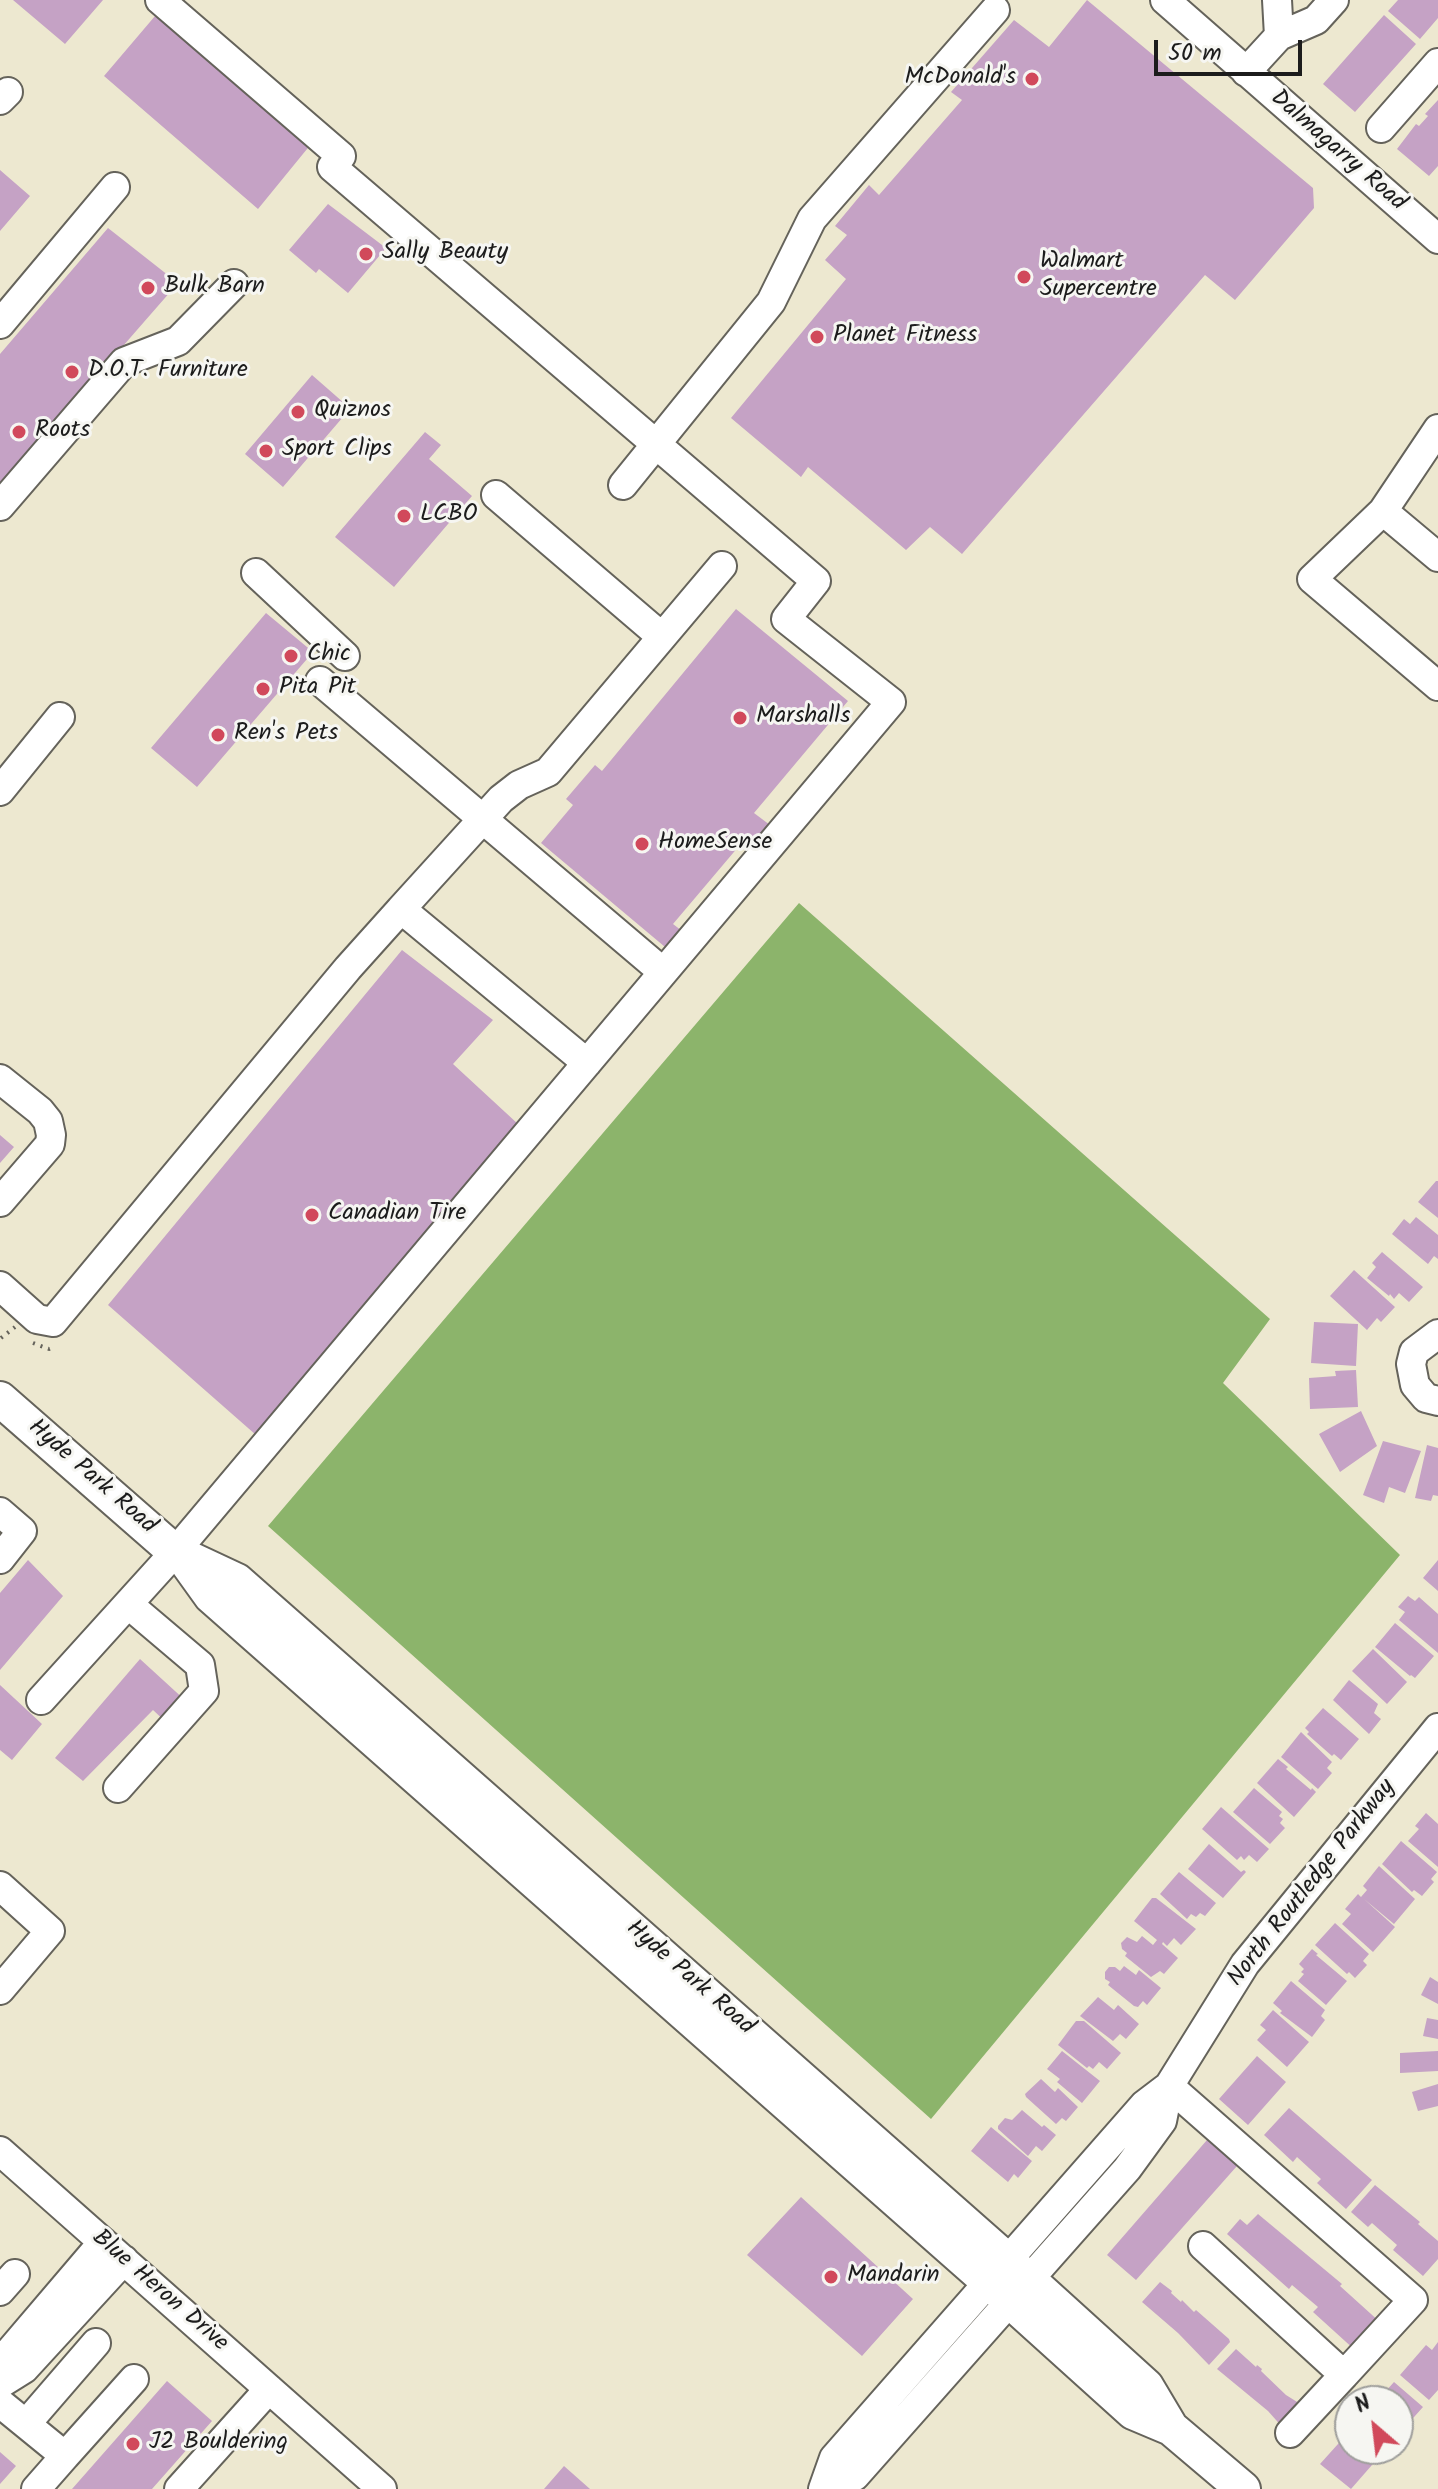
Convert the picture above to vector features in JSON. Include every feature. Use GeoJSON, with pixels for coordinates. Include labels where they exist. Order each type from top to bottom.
{"type":"FeatureCollection","features":[{"type":"Feature","properties":{"kind":"main road","name":"Hyde Park Road"},"geometry":{"type":"LineString","coordinates":[[0,1399],[179,1554],[211,1596],[1009,2281],[1133,2412],[1171,2428],[1243,2489]]}},
{"type":"Feature","properties":{"kind":"street"},"geometry":{"type":"LineString","coordinates":[[41,1700],[128,1604],[179,1554],[891,702],[786,619],[816,581],[337,162],[160,0]]}},
{"type":"Feature","properties":{"kind":"street","name":"Dalmagarry Road"},"geometry":{"type":"LineString","coordinates":[[1165,0],[1438,239]]}},
{"type":"Feature","properties":{"kind":"street"},"geometry":{"type":"LineString","coordinates":[[1277,0],[1279,36]]}},
{"type":"Feature","properties":{"kind":"street"},"geometry":{"type":"LineString","coordinates":[[1246,72],[1279,36],[1316,20],[1334,0]]}},
{"type":"Feature","properties":{"kind":"street"},"geometry":{"type":"LineString","coordinates":[[623,485],[771,302],[812,219],[995,10]]}},
{"type":"Feature","properties":{"kind":"street"},"geometry":{"type":"LineString","coordinates":[[1381,128],[1438,63]]}},
{"type":"Feature","properties":{"kind":"street"},"geometry":{"type":"LineString","coordinates":[[0,324],[115,187]]}},
{"type":"Feature","properties":{"kind":"street"},"geometry":{"type":"LineString","coordinates":[[0,506],[124,362],[178,341],[234,284]]}},
{"type":"Feature","properties":{"kind":"street"},"geometry":{"type":"LineString","coordinates":[[1438,429],[1383,511],[1312,579],[1438,686]]}},
{"type":"Feature","properties":{"kind":"street"},"geometry":{"type":"LineString","coordinates":[[496,495],[662,637]]}},
{"type":"Feature","properties":{"kind":"street"},"geometry":{"type":"LineString","coordinates":[[1383,511],[1438,557]]}},
{"type":"Feature","properties":{"kind":"street"},"geometry":{"type":"LineString","coordinates":[[0,1286],[37,1319],[53,1322],[348,968],[501,799],[519,785],[548,772],[722,566]]}},
{"type":"Feature","properties":{"kind":"street"},"geometry":{"type":"LineString","coordinates":[[256,573],[345,656]]}},
{"type":"Feature","properties":{"kind":"street"},"geometry":{"type":"LineString","coordinates":[[320,681],[663,972]]}},
{"type":"Feature","properties":{"kind":"street"},"geometry":{"type":"LineString","coordinates":[[0,791],[60,717]]}},
{"type":"Feature","properties":{"kind":"street"},"geometry":{"type":"LineString","coordinates":[[401,909],[587,1063]]}},
{"type":"Feature","properties":{"kind":"street"},"geometry":{"type":"LineString","coordinates":[[0,1079],[40,1111],[48,1121],[51,1135],[50,1144],[0,1201]]}},
{"type":"Feature","properties":{"kind":"street"},"geometry":{"type":"LineString","coordinates":[[1438,1334],[1414,1352],[1411,1364],[1412,1375],[1420,1392],[1426,1398],[1438,1401]]}},
{"type":"Feature","properties":{"kind":"street"},"geometry":{"type":"LineString","coordinates":[[0,1512],[22,1531],[0,1559]]}},
{"type":"Feature","properties":{"kind":"street"},"geometry":{"type":"LineString","coordinates":[[118,1788],[204,1691],[200,1665],[128,1604]]}},
{"type":"Feature","properties":{"kind":"street","name":"North Routledge Parkway"},"geometry":{"type":"LineString","coordinates":[[1009,2281],[1144,2105],[1169,2086],[1245,1964],[1438,1728]]}},
{"type":"Feature","properties":{"kind":"street"},"geometry":{"type":"LineString","coordinates":[[0,1886],[50,1931],[0,1990]]}},
{"type":"Feature","properties":{"kind":"street"},"geometry":{"type":"LineString","coordinates":[[1169,2086],[1413,2300],[1290,2433]]}},
{"type":"Feature","properties":{"kind":"street","name":"Blue Heron Drive"},"geometry":{"type":"LineString","coordinates":[[0,2151],[382,2489]]}},
{"type":"Feature","properties":{"kind":"street"},"geometry":{"type":"LineString","coordinates":[[1203,2246],[1344,2375]]}},
{"type":"Feature","properties":{"kind":"street"},"geometry":{"type":"LineString","coordinates":[[0,2367],[5,2357],[113,2251]]}},
{"type":"Feature","properties":{"kind":"street"},"geometry":{"type":"LineString","coordinates":[[0,2384],[24,2369],[113,2251]]}},
{"type":"Feature","properties":{"kind":"street"},"geometry":{"type":"LineString","coordinates":[[823,2489],[834,2458],[1009,2281]]}},
{"type":"Feature","properties":{"kind":"street"},"geometry":{"type":"LineString","coordinates":[[830,2489],[855,2476],[1009,2281]]}},
{"type":"Feature","properties":{"kind":"street"},"geometry":{"type":"LineString","coordinates":[[26,2424],[96,2343]]}},
{"type":"Feature","properties":{"kind":"street"},"geometry":{"type":"LineString","coordinates":[[36,2489],[134,2379]]}},
{"type":"Feature","properties":{"kind":"street"},"geometry":{"type":"LineString","coordinates":[[179,2489],[269,2389]]}},
{"type":"Feature","properties":{"kind":"street"},"geometry":{"type":"LineString","coordinates":[[0,2403],[65,2456]]}},
{"type":"Feature","properties":{"kind":"green space"},"geometry":{"type":"Polygon","coordinates":[[[799,903],[1270,1319],[1223,1383],[1400,1555],[931,2119],[268,1526],[799,903]]]}},
{"type":"Feature","properties":{"kind":"building"},"geometry":{"type":"Polygon","coordinates":[[[13,0],[103,0],[65,44],[13,0]]]}},
{"type":"Feature","properties":{"kind":"building","name":"Walmart Supercentre"},"geometry":{"type":"Polygon","coordinates":[[[1087,0],[1313,188],[1314,208],[1235,300],[1205,275],[962,554],[930,527],[906,550],[808,467],[801,477],[731,418],[846,279],[825,260],[847,235],[835,226],[869,185],[879,195],[962,100],[951,92],[1014,20],[1049,47],[1087,0]]]}},
{"type":"Feature","properties":{"kind":"building"},"geometry":{"type":"Polygon","coordinates":[[[1398,0],[1438,0],[1438,18],[1420,39],[1388,11],[1398,0]]]}},
{"type":"Feature","properties":{"kind":"building"},"geometry":{"type":"Polygon","coordinates":[[[161,9],[316,138],[258,209],[104,76],[161,9]]]}},
{"type":"Feature","properties":{"kind":"building"},"geometry":{"type":"Polygon","coordinates":[[[1384,15],[1416,44],[1355,112],[1323,84],[1384,15]]]}},
{"type":"Feature","properties":{"kind":"building"},"geometry":{"type":"Polygon","coordinates":[[[1438,100],[1438,166],[1429,176],[1397,149],[1416,124],[1419,126],[1428,116],[1425,114],[1438,100]]]}},
{"type":"Feature","properties":{"kind":"building"},"geometry":{"type":"Polygon","coordinates":[[[0,170],[30,196],[0,231],[0,170]]]}},
{"type":"Feature","properties":{"kind":"building"},"geometry":{"type":"Polygon","coordinates":[[[328,204],[386,248],[348,293],[319,269],[316,273],[289,250],[328,204]]]}},
{"type":"Feature","properties":{"kind":"building"},"geometry":{"type":"Polygon","coordinates":[[[108,228],[178,283],[0,487],[0,354],[108,228]]]}},
{"type":"Feature","properties":{"kind":"building"},"geometry":{"type":"Polygon","coordinates":[[[312,375],[344,403],[337,412],[343,417],[283,487],[245,454],[312,375]]]}},
{"type":"Feature","properties":{"kind":"building","name":"LCBO"},"geometry":{"type":"Polygon","coordinates":[[[425,432],[441,445],[429,459],[472,496],[394,587],[335,537],[425,432]]]}},
{"type":"Feature","properties":{"kind":"building"},"geometry":{"type":"Polygon","coordinates":[[[736,609],[848,701],[754,813],[774,828],[750,853],[739,846],[673,924],[686,934],[671,952],[541,843],[573,805],[566,799],[595,765],[602,771],[736,609]]]}},
{"type":"Feature","properties":{"kind":"building"},"geometry":{"type":"Polygon","coordinates":[[[266,613],[313,652],[197,787],[151,748],[266,613]]]}},
{"type":"Feature","properties":{"kind":"building","name":"Canadian Tire"},"geometry":{"type":"Polygon","coordinates":[[[402,950],[493,1020],[453,1064],[518,1124],[256,1435],[108,1305],[402,950]]]}},
{"type":"Feature","properties":{"kind":"building"},"geometry":{"type":"Polygon","coordinates":[[[0,1135],[14,1147],[0,1163],[0,1135]]]}},
{"type":"Feature","properties":{"kind":"building"},"geometry":{"type":"Polygon","coordinates":[[[1438,1181],[1438,1218],[1418,1202],[1438,1181]]]}},
{"type":"Feature","properties":{"kind":"building"},"geometry":{"type":"Polygon","coordinates":[[[1416,1217],[1438,1235],[1438,1259],[1434,1256],[1428,1264],[1392,1234],[1404,1219],[1410,1224],[1416,1217]]]}},
{"type":"Feature","properties":{"kind":"building"},"geometry":{"type":"Polygon","coordinates":[[[1382,1252],[1423,1287],[1409,1302],[1399,1293],[1394,1299],[1367,1278],[1376,1267],[1372,1263],[1382,1252]]]}},
{"type":"Feature","properties":{"kind":"building"},"geometry":{"type":"Polygon","coordinates":[[[1354,1270],[1395,1307],[1381,1322],[1377,1318],[1367,1330],[1330,1296],[1354,1270]]]}},
{"type":"Feature","properties":{"kind":"building"},"geometry":{"type":"Polygon","coordinates":[[[1314,1322],[1358,1324],[1356,1366],[1311,1363],[1314,1322]]]}},
{"type":"Feature","properties":{"kind":"building"},"geometry":{"type":"Polygon","coordinates":[[[1356,1370],[1358,1407],[1310,1409],[1309,1378],[1336,1376],[1335,1371],[1356,1370]]]}},
{"type":"Feature","properties":{"kind":"building"},"geometry":{"type":"Polygon","coordinates":[[[1361,1411],[1377,1446],[1340,1472],[1319,1434],[1361,1411]]]}},
{"type":"Feature","properties":{"kind":"building"},"geometry":{"type":"Polygon","coordinates":[[[1383,1441],[1421,1451],[1405,1493],[1389,1487],[1384,1503],[1363,1495],[1383,1441]]]}},
{"type":"Feature","properties":{"kind":"building"},"geometry":{"type":"Polygon","coordinates":[[[1427,1445],[1438,1448],[1438,1496],[1433,1495],[1431,1501],[1415,1498],[1427,1445]]]}},
{"type":"Feature","properties":{"kind":"building"},"geometry":{"type":"Polygon","coordinates":[[[28,1560],[63,1596],[0,1670],[0,1593],[28,1560]]]}},
{"type":"Feature","properties":{"kind":"building"},"geometry":{"type":"Polygon","coordinates":[[[1438,1560],[1438,1591],[1423,1578],[1438,1560]]]}},
{"type":"Feature","properties":{"kind":"building"},"geometry":{"type":"Polygon","coordinates":[[[1408,1596],[1415,1601],[1419,1597],[1438,1614],[1438,1653],[1399,1620],[1405,1612],[1398,1607],[1408,1596]]]}},
{"type":"Feature","properties":{"kind":"building"},"geometry":{"type":"Polygon","coordinates":[[[1395,1623],[1434,1656],[1415,1678],[1375,1647],[1395,1623]]]}},
{"type":"Feature","properties":{"kind":"building"},"geometry":{"type":"Polygon","coordinates":[[[1373,1649],[1407,1682],[1387,1704],[1352,1671],[1373,1649]]]}},
{"type":"Feature","properties":{"kind":"building"},"geometry":{"type":"Polygon","coordinates":[[[140,1659],[187,1702],[169,1725],[153,1710],[83,1781],[55,1758],[140,1659]]]}},
{"type":"Feature","properties":{"kind":"building"},"geometry":{"type":"Polygon","coordinates":[[[1349,1680],[1378,1704],[1374,1713],[1381,1719],[1369,1734],[1333,1700],[1349,1680]]]}},
{"type":"Feature","properties":{"kind":"building"},"geometry":{"type":"Polygon","coordinates":[[[0,1685],[42,1724],[12,1760],[0,1750],[0,1685]]]}},
{"type":"Feature","properties":{"kind":"building"},"geometry":{"type":"Polygon","coordinates":[[[1323,1708],[1359,1739],[1341,1760],[1307,1734],[1309,1732],[1305,1728],[1323,1708]]]}},
{"type":"Feature","properties":{"kind":"building"},"geometry":{"type":"Polygon","coordinates":[[[1301,1732],[1332,1762],[1327,1768],[1332,1773],[1318,1789],[1281,1757],[1301,1732]]]}},
{"type":"Feature","properties":{"kind":"building"},"geometry":{"type":"Polygon","coordinates":[[[1278,1759],[1316,1792],[1294,1817],[1257,1783],[1278,1759]]]}},
{"type":"Feature","properties":{"kind":"building"},"geometry":{"type":"Polygon","coordinates":[[[1254,1788],[1282,1812],[1280,1823],[1285,1828],[1270,1844],[1233,1812],[1254,1788]]]}},
{"type":"Feature","properties":{"kind":"building"},"geometry":{"type":"Polygon","coordinates":[[[1221,1807],[1269,1849],[1257,1862],[1249,1855],[1244,1860],[1241,1856],[1237,1860],[1202,1829],[1221,1807]]]}},
{"type":"Feature","properties":{"kind":"building"},"geometry":{"type":"Polygon","coordinates":[[[1426,1813],[1438,1824],[1438,1867],[1408,1841],[1419,1829],[1415,1826],[1426,1813]]]}},
{"type":"Feature","properties":{"kind":"building"},"geometry":{"type":"Polygon","coordinates":[[[1401,1841],[1437,1872],[1431,1879],[1434,1882],[1422,1896],[1414,1890],[1412,1892],[1382,1864],[1401,1841]]]}},
{"type":"Feature","properties":{"kind":"building"},"geometry":{"type":"Polygon","coordinates":[[[1209,1844],[1241,1872],[1246,1872],[1223,1898],[1188,1869],[1209,1844]]]}},
{"type":"Feature","properties":{"kind":"building"},"geometry":{"type":"Polygon","coordinates":[[[1379,1866],[1415,1899],[1394,1924],[1364,1899],[1395,1927],[1373,1952],[1342,1924],[1351,1914],[1345,1909],[1358,1894],[1361,1897],[1367,1890],[1363,1886],[1379,1866]]]}},
{"type":"Feature","properties":{"kind":"building"},"geometry":{"type":"Polygon","coordinates":[[[1179,1872],[1216,1903],[1205,1916],[1191,1914],[1187,1919],[1160,1894],[1179,1872]]]}},
{"type":"Feature","properties":{"kind":"building"},"geometry":{"type":"Polygon","coordinates":[[[1152,1898],[1196,1929],[1181,1945],[1174,1938],[1167,1946],[1163,1942],[1178,1958],[1164,1974],[1160,1971],[1151,1977],[1125,1956],[1127,1953],[1121,1943],[1127,1937],[1137,1942],[1142,1936],[1153,1945],[1157,1940],[1134,1921],[1152,1898]]]}},
{"type":"Feature","properties":{"kind":"building"},"geometry":{"type":"Polygon","coordinates":[[[1335,1923],[1369,1954],[1363,1961],[1367,1965],[1355,1978],[1315,1945],[1335,1923]]]}},
{"type":"Feature","properties":{"kind":"building"},"geometry":{"type":"Polygon","coordinates":[[[1312,1949],[1347,1981],[1326,2005],[1298,1981],[1304,1974],[1299,1964],[1312,1949]]]}},
{"type":"Feature","properties":{"kind":"building"},"geometry":{"type":"Polygon","coordinates":[[[1124,1966],[1136,1975],[1139,1970],[1161,1988],[1147,2005],[1143,2001],[1138,2007],[1134,2006],[1108,1985],[1110,1982],[1105,1979],[1105,1972],[1109,1967],[1120,1971],[1124,1966]]]}},
{"type":"Feature","properties":{"kind":"building"},"geometry":{"type":"Polygon","coordinates":[[[1430,1977],[1438,1982],[1438,2004],[1421,1995],[1430,1977]]]}},
{"type":"Feature","properties":{"kind":"building"},"geometry":{"type":"Polygon","coordinates":[[[1291,1981],[1325,2010],[1321,2016],[1325,2020],[1312,2037],[1280,2013],[1282,2011],[1273,2003],[1291,1981]]]}},
{"type":"Feature","properties":{"kind":"building"},"geometry":{"type":"Polygon","coordinates":[[[1098,1997],[1114,2010],[1118,2005],[1139,2024],[1126,2039],[1120,2034],[1113,2041],[1080,2016],[1098,1997]]]}},
{"type":"Feature","properties":{"kind":"building"},"geometry":{"type":"Polygon","coordinates":[[[1273,2010],[1309,2042],[1287,2067],[1257,2040],[1266,2030],[1260,2025],[1273,2010]]]}},
{"type":"Feature","properties":{"kind":"building"},"geometry":{"type":"Polygon","coordinates":[[[1427,2018],[1438,2020],[1438,2039],[1423,2036],[1427,2018]]]}},
{"type":"Feature","properties":{"kind":"building"},"geometry":{"type":"Polygon","coordinates":[[[1076,2021],[1084,2021],[1121,2053],[1107,2069],[1099,2062],[1093,2069],[1087,2068],[1058,2045],[1076,2021]]]}},
{"type":"Feature","properties":{"kind":"building"},"geometry":{"type":"Polygon","coordinates":[[[1062,2051],[1100,2081],[1082,2103],[1047,2069],[1062,2051]]]}},
{"type":"Feature","properties":{"kind":"building"},"geometry":{"type":"Polygon","coordinates":[[[1438,2051],[1438,2071],[1400,2073],[1400,2053],[1438,2051]]]}},
{"type":"Feature","properties":{"kind":"building"},"geometry":{"type":"Polygon","coordinates":[[[1257,2056],[1286,2082],[1248,2125],[1219,2099],[1257,2056]]]}},
{"type":"Feature","properties":{"kind":"building"},"geometry":{"type":"Polygon","coordinates":[[[1041,2079],[1055,2092],[1058,2088],[1078,2107],[1066,2121],[1062,2118],[1056,2124],[1026,2097],[1025,2094],[1041,2079]]]}},
{"type":"Feature","properties":{"kind":"building"},"geometry":{"type":"Polygon","coordinates":[[[1438,2084],[1438,2106],[1418,2111],[1412,2092],[1438,2084]]]}},
{"type":"Feature","properties":{"kind":"building"},"geometry":{"type":"Polygon","coordinates":[[[1289,2108],[1372,2180],[1346,2209],[1317,2183],[1321,2179],[1297,2157],[1293,2162],[1264,2135],[1289,2108]]]}},
{"type":"Feature","properties":{"kind":"building"},"geometry":{"type":"Polygon","coordinates":[[[1022,2110],[1056,2135],[1042,2151],[1036,2146],[1028,2156],[998,2129],[1005,2118],[1012,2120],[1022,2110]]]}},
{"type":"Feature","properties":{"kind":"building"},"geometry":{"type":"Polygon","coordinates":[[[991,2127],[1032,2161],[1018,2178],[1014,2174],[1008,2182],[971,2151],[991,2127]]]}},
{"type":"Feature","properties":{"kind":"building"},"geometry":{"type":"Polygon","coordinates":[[[1207,2140],[1237,2166],[1136,2280],[1107,2255],[1207,2140]]]}},
{"type":"Feature","properties":{"kind":"building"},"geometry":{"type":"Polygon","coordinates":[[[1375,2185],[1438,2241],[1438,2259],[1423,2276],[1393,2250],[1397,2245],[1372,2223],[1368,2227],[1351,2212],[1375,2185]]]}},
{"type":"Feature","properties":{"kind":"building","name":"Mandarin"},"geometry":{"type":"Polygon","coordinates":[[[801,2197],[913,2299],[862,2356],[747,2255],[801,2197]]]}},
{"type":"Feature","properties":{"kind":"building"},"geometry":{"type":"Polygon","coordinates":[[[1258,2214],[1342,2284],[1340,2286],[1381,2323],[1356,2351],[1313,2312],[1318,2307],[1292,2285],[1289,2289],[1227,2234],[1240,2219],[1247,2225],[1258,2214]]]}},
{"type":"Feature","properties":{"kind":"building"},"geometry":{"type":"Polygon","coordinates":[[[1160,2282],[1229,2339],[1230,2342],[1209,2365],[1142,2302],[1160,2282]]]}},
{"type":"Feature","properties":{"kind":"building"},"geometry":{"type":"Polygon","coordinates":[[[1438,2342],[1438,2390],[1429,2400],[1400,2375],[1426,2345],[1432,2350],[1438,2342]]]}},
{"type":"Feature","properties":{"kind":"building"},"geometry":{"type":"Polygon","coordinates":[[[1236,2349],[1262,2369],[1286,2395],[1302,2405],[1284,2429],[1268,2411],[1217,2369],[1236,2349]]]}},
{"type":"Feature","properties":{"kind":"building"},"geometry":{"type":"Polygon","coordinates":[[[167,2381],[212,2421],[152,2489],[72,2489],[167,2381]]]}},
{"type":"Feature","properties":{"kind":"building"},"geometry":{"type":"Polygon","coordinates":[[[1414,2399],[1423,2407],[1414,2417],[1414,2399]]]}},
{"type":"Feature","properties":{"kind":"building"},"geometry":{"type":"Polygon","coordinates":[[[1334,2448],[1334,2465],[1372,2465],[1351,2489],[1320,2464],[1334,2448]]]}},
{"type":"Feature","properties":{"kind":"building"},"geometry":{"type":"Polygon","coordinates":[[[0,2452],[16,2466],[0,2484],[0,2452]]]}},
{"type":"Feature","properties":{"kind":"building"},"geometry":{"type":"Polygon","coordinates":[[[564,2466],[590,2489],[544,2489],[564,2466]]]}},
{"type":"Feature","properties":{"kind":"place","name":"McDonald's"},"geometry":{"type":"Point","coordinates":[1032,79]}},
{"type":"Feature","properties":{"kind":"place","name":"Sally Beauty"},"geometry":{"type":"Point","coordinates":[366,254]}},
{"type":"Feature","properties":{"kind":"place","name":"Walmart Supercentre"},"geometry":{"type":"Point","coordinates":[1024,277]}},
{"type":"Feature","properties":{"kind":"place","name":"Bulk Barn"},"geometry":{"type":"Point","coordinates":[148,288]}},
{"type":"Feature","properties":{"kind":"place","name":"Planet Fitness"},"geometry":{"type":"Point","coordinates":[817,337]}},
{"type":"Feature","properties":{"kind":"place","name":"D.O.T. Furniture"},"geometry":{"type":"Point","coordinates":[72,372]}},
{"type":"Feature","properties":{"kind":"place","name":"Quiznos"},"geometry":{"type":"Point","coordinates":[298,412]}},
{"type":"Feature","properties":{"kind":"place","name":"Roots"},"geometry":{"type":"Point","coordinates":[19,432]}},
{"type":"Feature","properties":{"kind":"place","name":"Sport Clips"},"geometry":{"type":"Point","coordinates":[266,451]}},
{"type":"Feature","properties":{"kind":"place","name":"LCBO"},"geometry":{"type":"Point","coordinates":[404,516]}},
{"type":"Feature","properties":{"kind":"place","name":"Chic"},"geometry":{"type":"Point","coordinates":[291,656]}},
{"type":"Feature","properties":{"kind":"place","name":"Pita Pit"},"geometry":{"type":"Point","coordinates":[263,689]}},
{"type":"Feature","properties":{"kind":"place","name":"Marshalls"},"geometry":{"type":"Point","coordinates":[740,718]}},
{"type":"Feature","properties":{"kind":"place","name":"Ren's Pets"},"geometry":{"type":"Point","coordinates":[218,735]}},
{"type":"Feature","properties":{"kind":"place","name":"HomeSense"},"geometry":{"type":"Point","coordinates":[642,844]}},
{"type":"Feature","properties":{"kind":"place","name":"Canadian Tire"},"geometry":{"type":"Point","coordinates":[312,1215]}},
{"type":"Feature","properties":{"kind":"place","name":"Mandarin"},"geometry":{"type":"Point","coordinates":[831,2277]}},
{"type":"Feature","properties":{"kind":"place","name":"J2 Bouldering"},"geometry":{"type":"Point","coordinates":[133,2444]}}]}
